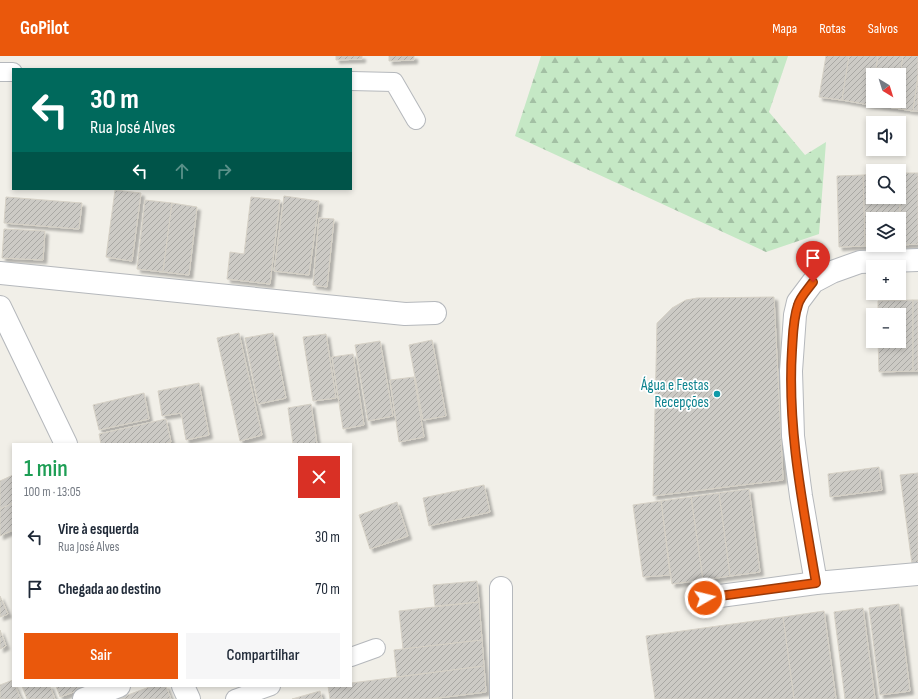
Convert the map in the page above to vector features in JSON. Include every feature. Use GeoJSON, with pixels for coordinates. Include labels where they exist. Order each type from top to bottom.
{"type":"FeatureCollection","features":[{"type":"Feature","properties":{"kind":"street"},"geometry":{"type":"LineString","coordinates":[[816,583],[801,496],[793,436],[791,371],[795,315],[798,302],[813,282],[832,272],[860,262],[918,260]]}},
{"type":"Feature","properties":{"kind":"street"},"geometry":{"type":"LineString","coordinates":[[0,273],[143,289],[405,314],[435,313]]}},
{"type":"Feature","properties":{"kind":"street"},"geometry":{"type":"LineString","coordinates":[[0,307],[66,443]]}},
{"type":"Feature","properties":{"kind":"street"},"geometry":{"type":"LineString","coordinates":[[705,598],[816,583],[918,574]]}},
{"type":"Feature","properties":{"kind":"street"},"geometry":{"type":"LineString","coordinates":[[501,588],[501,699]]}},
{"type":"Feature","properties":{"kind":"street"},"geometry":{"type":"LineString","coordinates":[[84,699],[116,687]]}},
{"type":"Feature","properties":{"kind":"street"},"geometry":{"type":"LineString","coordinates":[[183,687],[189,699]]}},
{"type":"Feature","properties":{"kind":"lane"},"geometry":{"type":"LineString","coordinates":[[0,72],[12,72]]}},
{"type":"Feature","properties":{"kind":"lane"},"geometry":{"type":"LineString","coordinates":[[352,81],[394,82],[416,120]]}},
{"type":"Feature","properties":{"kind":"lane"},"geometry":{"type":"LineString","coordinates":[[352,657],[376,648]]}},
{"type":"Feature","properties":{"kind":"lane"},"geometry":{"type":"LineString","coordinates":[[235,699],[268,687]]}},
{"type":"Feature","properties":{"kind":"green space"},"geometry":{"type":"Polygon","coordinates":[[[541,56],[788,56],[769,112],[805,155],[826,142],[819,234],[766,252],[515,136],[541,56]]]}},
{"type":"Feature","properties":{"kind":"building"},"geometry":{"type":"Polygon","coordinates":[[[336,56],[362,56],[362,59],[336,60],[336,56]]]}},
{"type":"Feature","properties":{"kind":"building"},"geometry":{"type":"Polygon","coordinates":[[[389,56],[414,56],[414,60],[389,61],[389,56]]]}},
{"type":"Feature","properties":{"kind":"building"},"geometry":{"type":"Polygon","coordinates":[[[826,56],[849,56],[842,100],[819,97],[826,56]]]}},
{"type":"Feature","properties":{"kind":"building"},"geometry":{"type":"Polygon","coordinates":[[[849,56],[878,56],[876,68],[866,68],[866,104],[842,100],[849,56]]]}},
{"type":"Feature","properties":{"kind":"building"},"geometry":{"type":"Polygon","coordinates":[[[878,56],[903,56],[901,68],[876,68],[878,56]]]}},
{"type":"Feature","properties":{"kind":"building"},"geometry":{"type":"Polygon","coordinates":[[[903,56],[918,56],[918,76],[913,111],[895,108],[906,108],[906,68],[901,68],[903,56]]]}},
{"type":"Feature","properties":{"kind":"building"},"geometry":{"type":"Polygon","coordinates":[[[918,76],[918,111],[913,111],[918,76]]]}},
{"type":"Feature","properties":{"kind":"building"},"geometry":{"type":"Polygon","coordinates":[[[906,173],[918,173],[918,244],[906,245],[906,212],[900,212],[900,204],[906,204],[906,173]]]}},
{"type":"Feature","properties":{"kind":"building"},"geometry":{"type":"Polygon","coordinates":[[[863,175],[866,175],[866,204],[900,204],[900,212],[866,212],[866,246],[865,246],[863,175]]]}},
{"type":"Feature","properties":{"kind":"building"},"geometry":{"type":"Polygon","coordinates":[[[863,175],[865,246],[839,247],[837,176],[863,175]]]}},
{"type":"Feature","properties":{"kind":"building"},"geometry":{"type":"Polygon","coordinates":[[[115,190],[141,193],[132,261],[106,257],[115,190]]]}},
{"type":"Feature","properties":{"kind":"building"},"geometry":{"type":"Polygon","coordinates":[[[284,196],[319,201],[309,275],[274,271],[284,196]]]}},
{"type":"Feature","properties":{"kind":"building"},"geometry":{"type":"Polygon","coordinates":[[[6,197],[82,203],[79,229],[4,223],[6,197]]]}},
{"type":"Feature","properties":{"kind":"building"},"geometry":{"type":"Polygon","coordinates":[[[251,197],[280,200],[270,284],[227,279],[230,252],[244,254],[251,197]]]}},
{"type":"Feature","properties":{"kind":"building"},"geometry":{"type":"Polygon","coordinates":[[[145,200],[172,203],[163,272],[137,269],[145,200]]]}},
{"type":"Feature","properties":{"kind":"building"},"geometry":{"type":"Polygon","coordinates":[[[172,203],[197,207],[189,275],[163,272],[172,203]]]}},
{"type":"Feature","properties":{"kind":"building"},"geometry":{"type":"Polygon","coordinates":[[[319,218],[334,219],[327,287],[313,285],[319,218]]]}},
{"type":"Feature","properties":{"kind":"building"},"geometry":{"type":"Polygon","coordinates":[[[4,229],[45,231],[43,260],[2,258],[4,229]]]}},
{"type":"Feature","properties":{"kind":"building","name":"Água e Festas Recepções"},"geometry":{"type":"Polygon","coordinates":[[[774,297],[783,480],[653,496],[657,323],[672,308],[686,300],[697,298],[774,297]]]}},
{"type":"Feature","properties":{"kind":"building"},"geometry":{"type":"Polygon","coordinates":[[[913,300],[913,371],[879,372],[878,348],[906,348],[906,308],[878,308],[878,301],[913,300]]]}},
{"type":"Feature","properties":{"kind":"building"},"geometry":{"type":"Polygon","coordinates":[[[913,300],[918,300],[918,371],[913,371],[913,300]]]}},
{"type":"Feature","properties":{"kind":"building"},"geometry":{"type":"Polygon","coordinates":[[[239,333],[262,435],[240,441],[217,338],[239,333]]]}},
{"type":"Feature","properties":{"kind":"building"},"geometry":{"type":"Polygon","coordinates":[[[273,333],[286,398],[258,404],[245,338],[273,333]]]}},
{"type":"Feature","properties":{"kind":"building"},"geometry":{"type":"Polygon","coordinates":[[[326,334],[336,398],[313,401],[303,337],[326,334]]]}},
{"type":"Feature","properties":{"kind":"building"},"geometry":{"type":"Polygon","coordinates":[[[432,340],[446,416],[423,420],[409,345],[432,340]]]}},
{"type":"Feature","properties":{"kind":"building"},"geometry":{"type":"Polygon","coordinates":[[[380,341],[393,416],[368,421],[355,345],[380,341]]]}},
{"type":"Feature","properties":{"kind":"building"},"geometry":{"type":"Polygon","coordinates":[[[353,354],[364,425],[343,429],[332,357],[353,354]]]}},
{"type":"Feature","properties":{"kind":"building"},"geometry":{"type":"Polygon","coordinates":[[[414,377],[424,437],[399,442],[390,380],[414,377]]]}},
{"type":"Feature","properties":{"kind":"building"},"geometry":{"type":"Polygon","coordinates":[[[199,383],[209,435],[186,440],[181,413],[162,416],[158,391],[199,383]]]}},
{"type":"Feature","properties":{"kind":"building"},"geometry":{"type":"Polygon","coordinates":[[[144,393],[149,419],[99,430],[93,405],[144,393]]]}},
{"type":"Feature","properties":{"kind":"building"},"geometry":{"type":"Polygon","coordinates":[[[311,404],[317,443],[293,443],[288,408],[311,404]]]}},
{"type":"Feature","properties":{"kind":"building"},"geometry":{"type":"Polygon","coordinates":[[[166,419],[171,442],[101,443],[99,434],[166,419]]]}},
{"type":"Feature","properties":{"kind":"building"},"geometry":{"type":"Polygon","coordinates":[[[879,467],[882,490],[830,497],[828,474],[879,467]]]}},
{"type":"Feature","properties":{"kind":"building"},"geometry":{"type":"Polygon","coordinates":[[[918,473],[918,563],[912,564],[900,475],[918,473]]]}},
{"type":"Feature","properties":{"kind":"building"},"geometry":{"type":"Polygon","coordinates":[[[12,475],[12,503],[0,509],[0,481],[12,475]]]}},
{"type":"Feature","properties":{"kind":"building"},"geometry":{"type":"Polygon","coordinates":[[[484,485],[490,512],[429,526],[423,498],[484,485]]]}},
{"type":"Feature","properties":{"kind":"building"},"geometry":{"type":"Polygon","coordinates":[[[749,489],[760,572],[730,576],[719,493],[749,489]]]}},
{"type":"Feature","properties":{"kind":"building"},"geometry":{"type":"Polygon","coordinates":[[[719,493],[730,576],[703,580],[691,497],[719,493]]]}},
{"type":"Feature","properties":{"kind":"building"},"geometry":{"type":"Polygon","coordinates":[[[691,497],[703,580],[672,584],[661,501],[691,497]]]}},
{"type":"Feature","properties":{"kind":"building"},"geometry":{"type":"Polygon","coordinates":[[[661,501],[670,575],[643,577],[633,505],[661,501]]]}},
{"type":"Feature","properties":{"kind":"building"},"geometry":{"type":"Polygon","coordinates":[[[397,502],[408,536],[370,549],[359,515],[397,502]]]}},
{"type":"Feature","properties":{"kind":"building"},"geometry":{"type":"Polygon","coordinates":[[[12,503],[12,530],[0,536],[0,509],[12,503]]]}},
{"type":"Feature","properties":{"kind":"building"},"geometry":{"type":"Polygon","coordinates":[[[477,581],[479,602],[435,606],[433,585],[477,581]]]}},
{"type":"Feature","properties":{"kind":"building"},"geometry":{"type":"Polygon","coordinates":[[[0,596],[8,614],[0,617],[0,596]]]}},
{"type":"Feature","properties":{"kind":"building"},"geometry":{"type":"Polygon","coordinates":[[[479,602],[482,640],[403,649],[399,611],[479,602]]]}},
{"type":"Feature","properties":{"kind":"building"},"geometry":{"type":"Polygon","coordinates":[[[899,604],[910,691],[880,695],[869,608],[899,604]]]}},
{"type":"Feature","properties":{"kind":"building"},"geometry":{"type":"Polygon","coordinates":[[[863,608],[875,699],[845,699],[834,612],[863,608]]]}},
{"type":"Feature","properties":{"kind":"building"},"geometry":{"type":"Polygon","coordinates":[[[824,611],[836,699],[794,699],[783,617],[824,611]]]}},
{"type":"Feature","properties":{"kind":"building"},"geometry":{"type":"Polygon","coordinates":[[[783,617],[794,699],[655,699],[646,636],[783,617]]]}},
{"type":"Feature","properties":{"kind":"building"},"geometry":{"type":"Polygon","coordinates":[[[0,630],[6,646],[0,649],[0,630]]]}},
{"type":"Feature","properties":{"kind":"building"},"geometry":{"type":"Polygon","coordinates":[[[482,640],[484,666],[397,677],[394,650],[482,640]]]}},
{"type":"Feature","properties":{"kind":"building"},"geometry":{"type":"Polygon","coordinates":[[[484,666],[486,692],[430,699],[330,699],[328,687],[352,687],[352,683],[484,666]]]}},
{"type":"Feature","properties":{"kind":"building"},"geometry":{"type":"Polygon","coordinates":[[[12,680],[12,687],[15,687],[21,699],[0,699],[0,685],[12,680]]]}},
{"type":"Feature","properties":{"kind":"building"},"geometry":{"type":"Polygon","coordinates":[[[22,687],[50,687],[55,699],[27,699],[22,687]]]}},
{"type":"Feature","properties":{"kind":"building"},"geometry":{"type":"Polygon","coordinates":[[[56,687],[87,687],[60,697],[56,687]]]}},
{"type":"Feature","properties":{"kind":"building"},"geometry":{"type":"Polygon","coordinates":[[[149,687],[166,687],[171,699],[117,699],[149,687]]]}},
{"type":"Feature","properties":{"kind":"building"},"geometry":{"type":"Polygon","coordinates":[[[320,691],[322,699],[292,699],[320,691]]]}},
{"type":"Feature","properties":{"kind":"place","name":"Água e Festas Recepções"},"geometry":{"type":"Point","coordinates":[717,394]}},
{"type":"Feature","properties":{"kind":"route"},"geometry":{"type":"LineString","coordinates":[[705,598],[816,583],[801,496],[793,436],[791,371],[795,315],[798,302],[813,282]]}}]}
